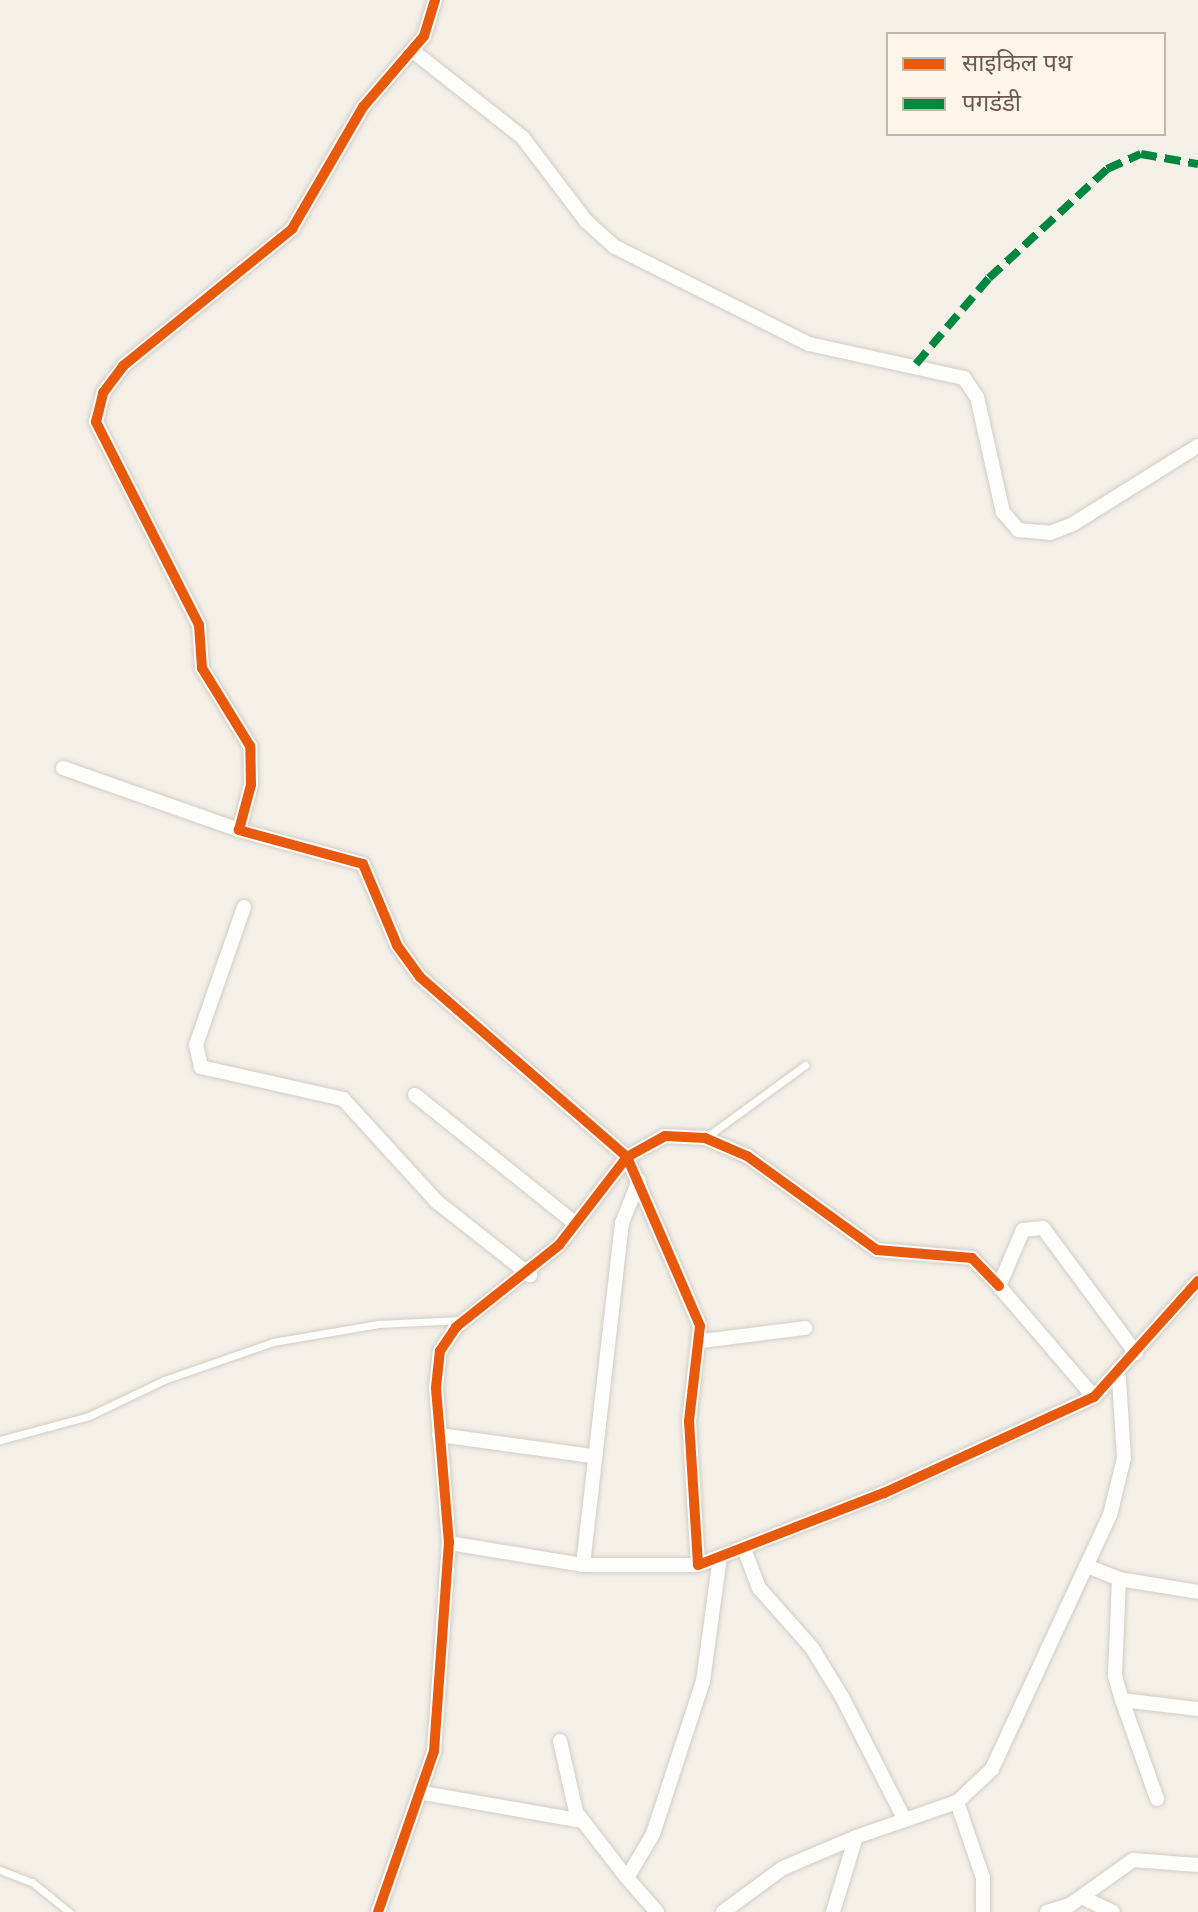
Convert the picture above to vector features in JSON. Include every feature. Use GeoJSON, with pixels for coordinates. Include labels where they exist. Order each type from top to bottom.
{"type":"FeatureCollection","features":[{"type":"Feature","properties":{"kind":"street"},"geometry":{"type":"LineString","coordinates":[[239,830],[251,785],[250,746],[202,668],[192,608],[100,439],[98,404],[123,366],[292,229],[363,107],[413,51],[435,0]]}},
{"type":"Feature","properties":{"kind":"street"},"geometry":{"type":"LineString","coordinates":[[413,51],[523,138],[586,221],[615,247],[809,344],[964,378],[977,397],[1003,512],[1018,530],[1050,533],[1073,524],[1198,446]]}},
{"type":"Feature","properties":{"kind":"street"},"geometry":{"type":"LineString","coordinates":[[63,768],[239,830],[338,852],[363,864],[397,945],[420,977],[627,1157],[693,1300],[702,1341],[689,1421],[698,1565]]}},
{"type":"Feature","properties":{"kind":"street"},"geometry":{"type":"LineString","coordinates":[[244,907],[196,1045],[201,1067],[343,1099],[436,1201],[530,1275]]}},
{"type":"Feature","properties":{"kind":"street"},"geometry":{"type":"LineString","coordinates":[[415,1095],[575,1223]]}},
{"type":"Feature","properties":{"kind":"street"},"geometry":{"type":"LineString","coordinates":[[378,1912],[424,1793],[449,1543],[439,1435],[440,1351],[465,1320],[530,1275],[627,1157],[665,1136],[705,1138],[747,1156],[877,1250],[972,1258],[1094,1397]]}},
{"type":"Feature","properties":{"kind":"street"},"geometry":{"type":"LineString","coordinates":[[583,1565],[593,1456],[625,1203],[639,1180]]}},
{"type":"Feature","properties":{"kind":"street"},"geometry":{"type":"LineString","coordinates":[[999,1286],[1018,1236],[1039,1225],[1136,1353]]}},
{"type":"Feature","properties":{"kind":"street"},"geometry":{"type":"LineString","coordinates":[[449,1543],[583,1565],[698,1565],[744,1549],[1094,1397],[1119,1378],[1136,1353],[1198,1281]]}},
{"type":"Feature","properties":{"kind":"street"},"geometry":{"type":"LineString","coordinates":[[702,1341],[805,1328]]}},
{"type":"Feature","properties":{"kind":"street"},"geometry":{"type":"LineString","coordinates":[[723,1912],[783,1868],[856,1837],[957,1802],[992,1769],[1110,1515],[1124,1458],[1119,1378]]}},
{"type":"Feature","properties":{"kind":"street"},"geometry":{"type":"LineString","coordinates":[[439,1435],[593,1456]]}},
{"type":"Feature","properties":{"kind":"street"},"geometry":{"type":"LineString","coordinates":[[744,1549],[759,1588],[812,1648],[842,1697],[905,1820]]}},
{"type":"Feature","properties":{"kind":"street"},"geometry":{"type":"LineString","coordinates":[[627,1878],[653,1834],[703,1681],[720,1557]]}},
{"type":"Feature","properties":{"kind":"street"},"geometry":{"type":"LineString","coordinates":[[1087,1566],[1119,1579],[1198,1592]]}},
{"type":"Feature","properties":{"kind":"street"},"geometry":{"type":"LineString","coordinates":[[1119,1579],[1115,1676],[1127,1731],[1157,1799]]}},
{"type":"Feature","properties":{"kind":"street"},"geometry":{"type":"LineString","coordinates":[[1122,1700],[1198,1709]]}},
{"type":"Feature","properties":{"kind":"street"},"geometry":{"type":"LineString","coordinates":[[560,1741],[567,1790],[582,1821],[657,1912]]}},
{"type":"Feature","properties":{"kind":"street"},"geometry":{"type":"LineString","coordinates":[[424,1793],[582,1821]]}},
{"type":"Feature","properties":{"kind":"street"},"geometry":{"type":"LineString","coordinates":[[957,1802],[983,1878],[983,1912]]}},
{"type":"Feature","properties":{"kind":"street"},"geometry":{"type":"LineString","coordinates":[[833,1912],[856,1837]]}},
{"type":"Feature","properties":{"kind":"street"},"geometry":{"type":"LineString","coordinates":[[1047,1912],[1081,1897],[1133,1860],[1198,1865]]}},
{"type":"Feature","properties":{"kind":"street"},"geometry":{"type":"LineString","coordinates":[[1081,1897],[1113,1912]]}},
{"type":"Feature","properties":{"kind":"lane"},"geometry":{"type":"LineString","coordinates":[[705,1138],[805,1065]]}},
{"type":"Feature","properties":{"kind":"lane"},"geometry":{"type":"LineString","coordinates":[[0,1440],[89,1416],[175,1375],[273,1342],[378,1324],[465,1320]]}},
{"type":"Feature","properties":{"kind":"lane"},"geometry":{"type":"LineString","coordinates":[[0,1870],[32,1882],[69,1912]]}},
{"type":"Feature","properties":{"kind":"marked path"},"geometry":{"type":"LineString","coordinates":[[916,364],[989,278],[1107,169],[1141,154],[1198,164]]}},
{"type":"Feature","properties":{"kind":"cycle path"},"geometry":{"type":"LineString","coordinates":[[378,1912],[434,1751],[449,1543],[436,1388],[440,1351],[456,1327],[559,1245],[627,1157],[420,977],[397,945],[363,864],[239,830],[251,785],[250,746],[202,668],[199,625],[96,422],[103,393],[123,366],[292,229],[363,107],[424,36],[435,0]]}},
{"type":"Feature","properties":{"kind":"cycle path"},"geometry":{"type":"LineString","coordinates":[[999,1286],[972,1258],[877,1250],[747,1156],[705,1138],[665,1136],[627,1157],[700,1326],[689,1421],[698,1565],[884,1493],[1094,1397],[1198,1281]]}}]}
